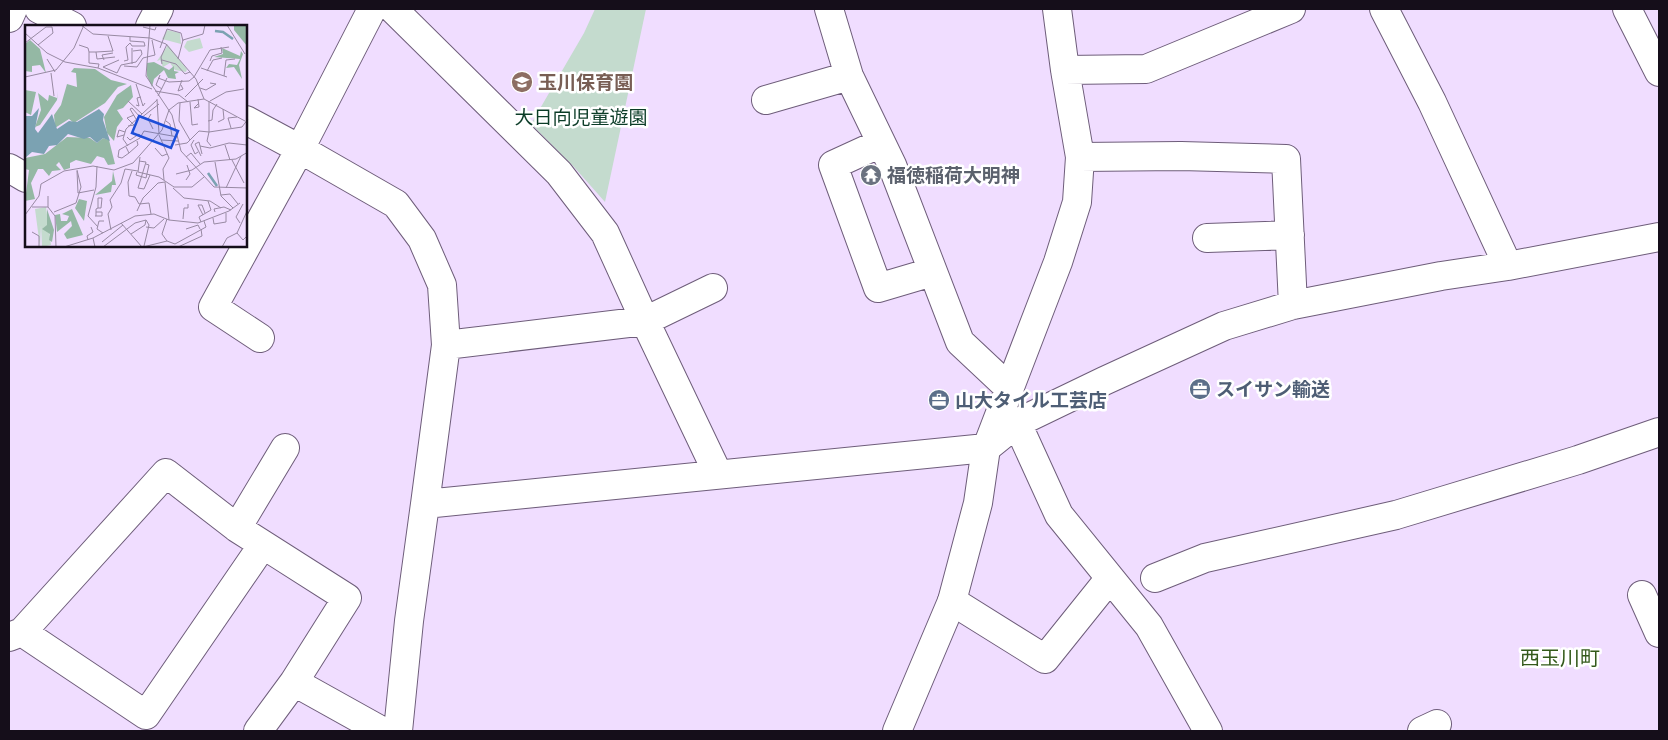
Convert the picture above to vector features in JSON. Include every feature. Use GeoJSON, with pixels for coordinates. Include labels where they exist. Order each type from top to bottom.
{"type":"FeatureCollection","features":[{"type":"Feature","properties":{"kind":"street"},"geometry":{"type":"LineString","coordinates":[[9,18],[13,9]]}},
{"type":"Feature","properties":{"kind":"street"},"geometry":{"type":"LineString","coordinates":[[39,9],[70,25]]}},
{"type":"Feature","properties":{"kind":"street"},"geometry":{"type":"LineString","coordinates":[[151,25],[159,9]]}},
{"type":"Feature","properties":{"kind":"street"},"geometry":{"type":"LineString","coordinates":[[248,244],[300,149],[372,9]]}},
{"type":"Feature","properties":{"kind":"street"},"geometry":{"type":"LineString","coordinates":[[393,9],[559,174],[605,233],[718,474]]}},
{"type":"Feature","properties":{"kind":"street"},"geometry":{"type":"LineString","coordinates":[[829,9],[849,76],[892,165],[960,342],[1009,388]]}},
{"type":"Feature","properties":{"kind":"street"},"geometry":{"type":"LineString","coordinates":[[897,731],[952,601],[978,503],[986,448],[1058,262],[1077,202],[1080,157],[1057,9]]}},
{"type":"Feature","properties":{"kind":"street"},"geometry":{"type":"LineString","coordinates":[[1065,70],[1146,69],[1291,9]]}},
{"type":"Feature","properties":{"kind":"street"},"geometry":{"type":"LineString","coordinates":[[1384,9],[1432,102],[1508,266]]}},
{"type":"Feature","properties":{"kind":"street"},"geometry":{"type":"LineString","coordinates":[[1627,9],[1659,72]]}},
{"type":"Feature","properties":{"kind":"street"},"geometry":{"type":"LineString","coordinates":[[766,100],[849,76]]}},
{"type":"Feature","properties":{"kind":"street"},"geometry":{"type":"LineString","coordinates":[[248,121],[396,204],[422,239],[442,285],[446,345],[409,621],[398,731]]}},
{"type":"Feature","properties":{"kind":"street"},"geometry":{"type":"LineString","coordinates":[[881,144],[833,165],[878,288],[932,272]]}},
{"type":"Feature","properties":{"kind":"street"},"geometry":{"type":"LineString","coordinates":[[1080,157],[1181,156],[1286,159],[1293,304]]}},
{"type":"Feature","properties":{"kind":"street"},"geometry":{"type":"LineString","coordinates":[[9,168],[25,177]]}},
{"type":"Feature","properties":{"kind":"street"},"geometry":{"type":"LineString","coordinates":[[1207,238],[1290,235]]}},
{"type":"Feature","properties":{"kind":"street"},"geometry":{"type":"LineString","coordinates":[[425,504],[986,448],[1017,423],[1104,381],[1224,326],[1293,304],[1659,237]]}},
{"type":"Feature","properties":{"kind":"street"},"geometry":{"type":"LineString","coordinates":[[246,248],[213,308],[260,338]]}},
{"type":"Feature","properties":{"kind":"street"},"geometry":{"type":"LineString","coordinates":[[446,345],[645,321],[713,288]]}},
{"type":"Feature","properties":{"kind":"street"},"geometry":{"type":"LineString","coordinates":[[1017,423],[1059,515],[1149,626],[1208,731]]}},
{"type":"Feature","properties":{"kind":"street"},"geometry":{"type":"LineString","coordinates":[[1154,578],[1204,558],[1396,515],[1578,460],[1659,432]]}},
{"type":"Feature","properties":{"kind":"street"},"geometry":{"type":"LineString","coordinates":[[237,528],[285,448]]}},
{"type":"Feature","properties":{"kind":"street"},"geometry":{"type":"LineString","coordinates":[[258,731],[294,682],[347,598],[262,546],[166,473],[16,635],[146,715],[262,546]]}},
{"type":"Feature","properties":{"kind":"street"},"geometry":{"type":"LineString","coordinates":[[952,601],[1045,659],[1110,578]]}},
{"type":"Feature","properties":{"kind":"street"},"geometry":{"type":"LineString","coordinates":[[1642,595],[1659,633]]}},
{"type":"Feature","properties":{"kind":"street"},"geometry":{"type":"LineString","coordinates":[[294,682],[382,731]]}},
{"type":"Feature","properties":{"kind":"green space","name":"大日向児童遊園"},"geometry":{"type":"Polygon","coordinates":[[[595,9],[646,9],[605,202],[574,167],[531,124],[584,33],[595,9]]]}},
{"type":"Feature","properties":{"kind":"place","name":"玉川保育園"},"geometry":{"type":"Point","coordinates":[522,82]}},
{"type":"Feature","properties":{"kind":"place","name":"福徳稲荷大明神"},"geometry":{"type":"Point","coordinates":[871,175]}},
{"type":"Feature","properties":{"kind":"place","name":"スイサン輸送"},"geometry":{"type":"Point","coordinates":[1200,389]}},
{"type":"Feature","properties":{"kind":"place","name":"山大タイル工芸店"},"geometry":{"type":"Point","coordinates":[939,400]}},
{"type":"Feature","properties":{"kind":"district","name":"西玉川町"},"geometry":{"type":"Point","coordinates":[1560,658]}}]}
